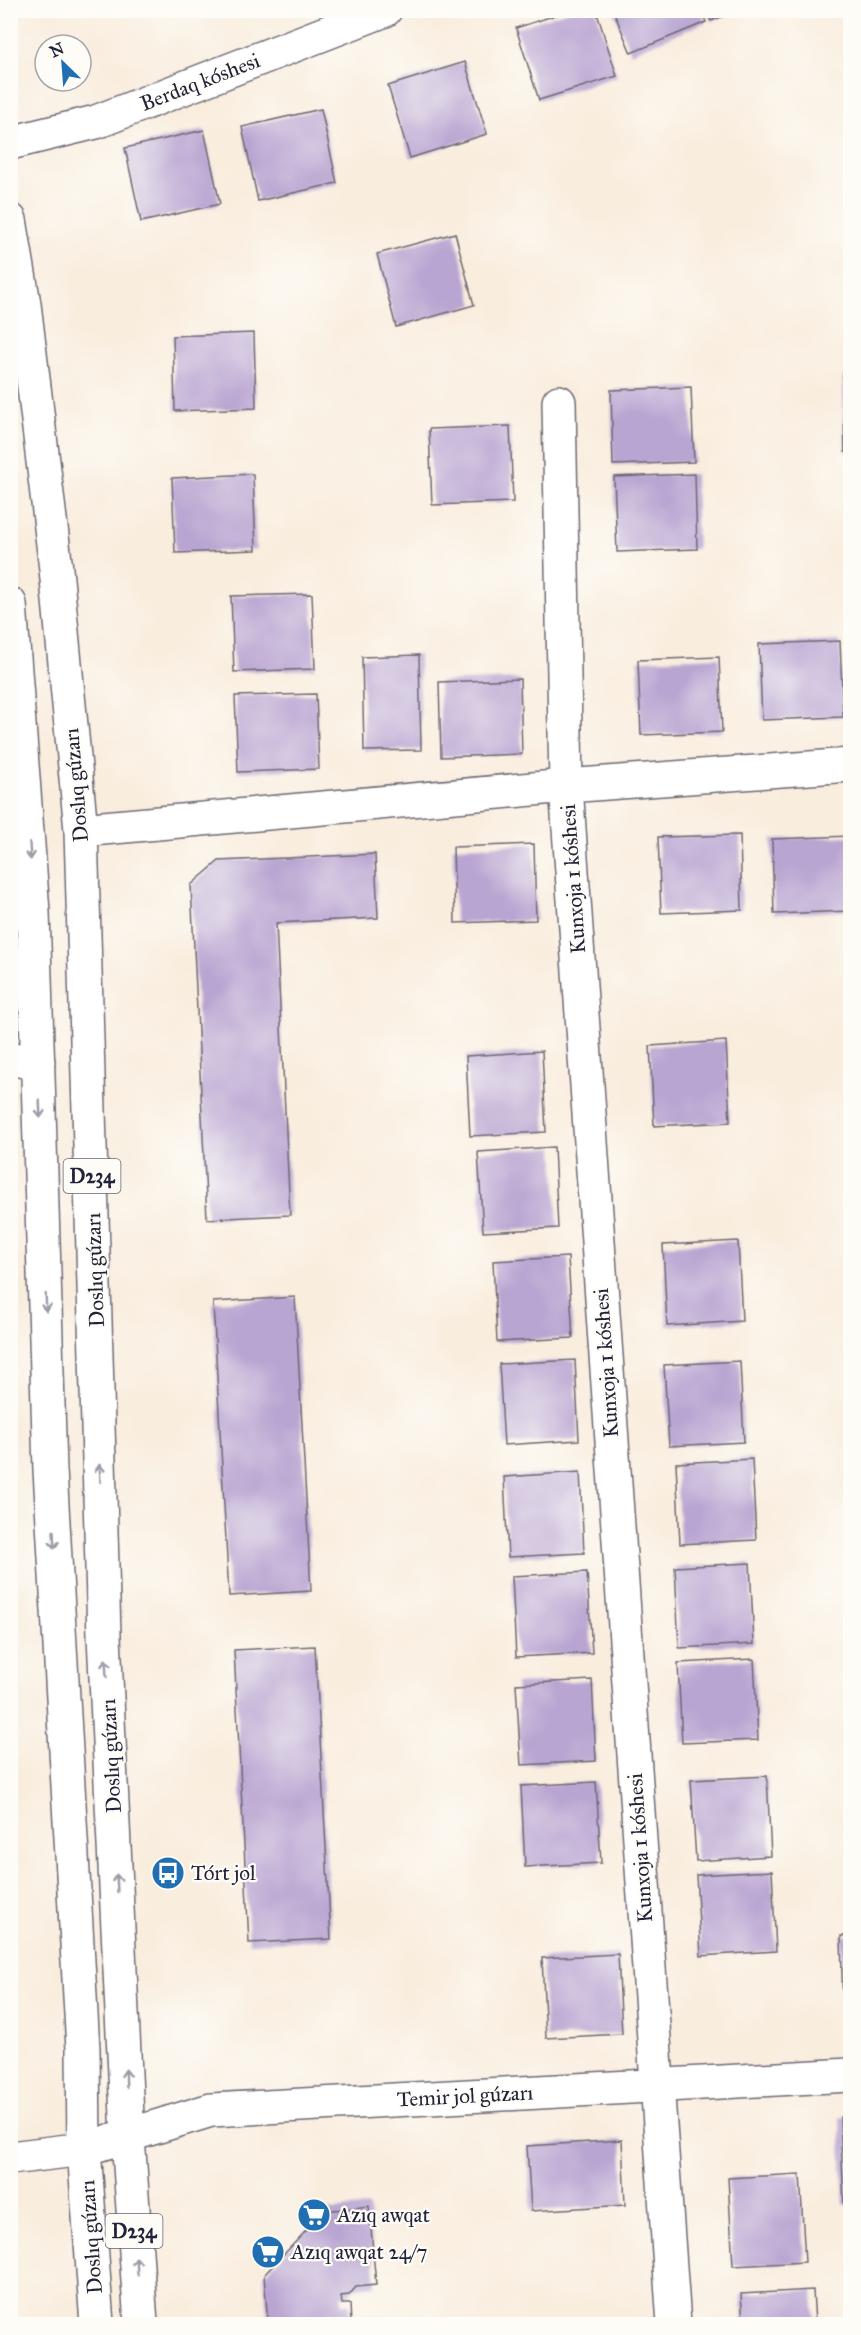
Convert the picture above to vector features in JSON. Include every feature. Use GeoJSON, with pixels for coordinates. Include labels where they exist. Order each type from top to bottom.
{"type":"FeatureCollection","features":[{"type":"Feature","properties":{"kind":"street","name":"Berdaq kóshesi"},"geometry":{"type":"LineString","coordinates":[[10,143],[96,122],[385,10]]}},
{"type":"Feature","properties":{"kind":"street","name":"Doslıq gúzarı"},"geometry":{"type":"LineString","coordinates":[[10,220],[24,304],[56,569],[81,830],[104,1636],[128,2137],[141,2325]]}},
{"type":"Feature","properties":{"kind":"street","name":"Kunxoja 1 kóshesi"},"geometry":{"type":"LineString","coordinates":[[559,402],[566,786],[674,2325]]}},
{"type":"Feature","properties":{"kind":"street","name":"Doslıq gúzarı"},"geometry":{"type":"LineString","coordinates":[[10,604],[33,912],[24,1060],[50,1470],[82,2049],[84,2149],[97,2325]]}},
{"type":"Feature","properties":{"kind":"street"},"geometry":{"type":"LineString","coordinates":[[81,830],[566,786],[850,765]]}},
{"type":"Feature","properties":{"kind":"street","name":"Temir jol gúzarı"},"geometry":{"type":"LineString","coordinates":[[10,2158],[84,2149],[211,2110],[850,2075]]}},
{"type":"Feature","properties":{"kind":"building"},"geometry":{"type":"Polygon","coordinates":[[[571,10],[596,10],[617,76],[539,100],[516,28],[571,10]]]}},
{"type":"Feature","properties":{"kind":"building"},"geometry":{"type":"Polygon","coordinates":[[[613,10],[701,10],[706,22],[631,53],[613,10]]]}},
{"type":"Feature","properties":{"kind":"building"},"geometry":{"type":"Polygon","coordinates":[[[706,10],[737,10],[737,11],[711,21],[706,10]]]}},
{"type":"Feature","properties":{"kind":"building"},"geometry":{"type":"Polygon","coordinates":[[[465,62],[487,134],[410,158],[388,86],[465,62]]]}},
{"type":"Feature","properties":{"kind":"building"},"geometry":{"type":"Polygon","coordinates":[[[321,109],[337,183],[258,201],[242,127],[321,109]]]}},
{"type":"Feature","properties":{"kind":"building"},"geometry":{"type":"Polygon","coordinates":[[[204,130],[220,204],[141,222],[125,148],[204,130]]]}},
{"type":"Feature","properties":{"kind":"building"},"geometry":{"type":"Polygon","coordinates":[[[455,233],[474,305],[396,327],[377,254],[455,233]]]}},
{"type":"Feature","properties":{"kind":"building"},"geometry":{"type":"Polygon","coordinates":[[[254,333],[256,408],[175,411],[173,336],[254,333]]]}},
{"type":"Feature","properties":{"kind":"building"},"geometry":{"type":"Polygon","coordinates":[[[843,376],[850,376],[850,452],[845,452],[843,376]]]}},
{"type":"Feature","properties":{"kind":"building"},"geometry":{"type":"Polygon","coordinates":[[[691,387],[694,462],[613,465],[611,390],[691,387]]]}},
{"type":"Feature","properties":{"kind":"building"},"geometry":{"type":"Polygon","coordinates":[[[510,426],[513,502],[432,505],[429,429],[510,426]]]}},
{"type":"Feature","properties":{"kind":"building"},"geometry":{"type":"Polygon","coordinates":[[[253,474],[256,550],[175,553],[172,478],[253,474]]]}},
{"type":"Feature","properties":{"kind":"building"},"geometry":{"type":"Polygon","coordinates":[[[695,474],[697,549],[617,552],[614,477],[695,474]]]}},
{"type":"Feature","properties":{"kind":"building"},"geometry":{"type":"Polygon","coordinates":[[[312,594],[315,669],[234,672],[231,596],[312,594]]]}},
{"type":"Feature","properties":{"kind":"building"},"geometry":{"type":"Polygon","coordinates":[[[840,641],[843,717],[762,720],[759,644],[840,641]]]}},
{"type":"Feature","properties":{"kind":"building"},"geometry":{"type":"Polygon","coordinates":[[[419,655],[421,750],[364,751],[362,657],[419,655]]]}},
{"type":"Feature","properties":{"kind":"building"},"geometry":{"type":"Polygon","coordinates":[[[719,657],[722,732],[641,735],[638,660],[719,657]]]}},
{"type":"Feature","properties":{"kind":"building"},"geometry":{"type":"Polygon","coordinates":[[[520,679],[522,754],[441,757],[439,682],[520,679]]]}},
{"type":"Feature","properties":{"kind":"building"},"geometry":{"type":"Polygon","coordinates":[[[316,694],[319,769],[238,772],[235,696],[316,694]]]}},
{"type":"Feature","properties":{"kind":"building"},"geometry":{"type":"Polygon","coordinates":[[[740,835],[742,910],[661,913],[658,837],[740,835]]]}},
{"type":"Feature","properties":{"kind":"building"},"geometry":{"type":"Polygon","coordinates":[[[850,836],[850,911],[774,914],[772,839],[850,836]]]}},
{"type":"Feature","properties":{"kind":"building"},"geometry":{"type":"Polygon","coordinates":[[[534,844],[536,920],[455,923],[453,847],[534,844]]]}},
{"type":"Feature","properties":{"kind":"building"},"geometry":{"type":"Polygon","coordinates":[[[375,854],[378,918],[276,923],[290,1215],[207,1219],[191,885],[219,861],[375,854]]]}},
{"type":"Feature","properties":{"kind":"building"},"geometry":{"type":"Polygon","coordinates":[[[726,1041],[730,1122],[654,1126],[650,1046],[726,1041]]]}},
{"type":"Feature","properties":{"kind":"building"},"geometry":{"type":"Polygon","coordinates":[[[542,1051],[546,1132],[470,1136],[466,1056],[542,1051]]]}},
{"type":"Feature","properties":{"kind":"building"},"geometry":{"type":"Polygon","coordinates":[[[554,1147],[558,1228],[483,1232],[478,1152],[554,1147]]]}},
{"type":"Feature","properties":{"kind":"building"},"geometry":{"type":"Polygon","coordinates":[[[738,1241],[742,1321],[667,1326],[663,1245],[738,1241]]]}},
{"type":"Feature","properties":{"kind":"building"},"geometry":{"type":"Polygon","coordinates":[[[568,1257],[573,1338],[497,1342],[493,1261],[568,1257]]]}},
{"type":"Feature","properties":{"kind":"building"},"geometry":{"type":"Polygon","coordinates":[[[295,1297],[311,1591],[229,1596],[213,1302],[295,1297]]]}},
{"type":"Feature","properties":{"kind":"building"},"geometry":{"type":"Polygon","coordinates":[[[575,1360],[579,1440],[504,1445],[499,1364],[575,1360]]]}},
{"type":"Feature","properties":{"kind":"building"},"geometry":{"type":"Polygon","coordinates":[[[740,1361],[744,1442],[669,1446],[664,1365],[740,1361]]]}},
{"type":"Feature","properties":{"kind":"building"},"geometry":{"type":"Polygon","coordinates":[[[752,1459],[756,1540],[680,1544],[676,1463],[752,1459]]]}},
{"type":"Feature","properties":{"kind":"building"},"geometry":{"type":"Polygon","coordinates":[[[580,1472],[584,1553],[508,1557],[504,1477],[580,1472]]]}},
{"type":"Feature","properties":{"kind":"building"},"geometry":{"type":"Polygon","coordinates":[[[750,1563],[754,1644],[679,1648],[675,1567],[750,1563]]]}},
{"type":"Feature","properties":{"kind":"building"},"geometry":{"type":"Polygon","coordinates":[[[587,1572],[592,1653],[516,1657],[512,1576],[587,1572]]]}},
{"type":"Feature","properties":{"kind":"building"},"geometry":{"type":"Polygon","coordinates":[[[315,1646],[331,1939],[249,1943],[234,1650],[315,1646]]]}},
{"type":"Feature","properties":{"kind":"building"},"geometry":{"type":"Polygon","coordinates":[[[754,1659],[758,1740],[682,1743],[678,1663],[754,1659]]]}},
{"type":"Feature","properties":{"kind":"building"},"geometry":{"type":"Polygon","coordinates":[[[592,1680],[596,1761],[521,1765],[516,1684],[592,1680]]]}},
{"type":"Feature","properties":{"kind":"building"},"geometry":{"type":"Polygon","coordinates":[[[767,1776],[771,1856],[696,1861],[691,1780],[767,1776]]]}},
{"type":"Feature","properties":{"kind":"building"},"geometry":{"type":"Polygon","coordinates":[[[596,1782],[601,1863],[525,1867],[521,1786],[596,1782]]]}},
{"type":"Feature","properties":{"kind":"building"},"geometry":{"type":"Polygon","coordinates":[[[772,1871],[776,1951],[701,1956],[696,1875],[772,1871]]]}},
{"type":"Feature","properties":{"kind":"building"},"geometry":{"type":"Polygon","coordinates":[[[850,1935],[850,2011],[843,2011],[841,1936],[850,1935]]]}},
{"type":"Feature","properties":{"kind":"building"},"geometry":{"type":"Polygon","coordinates":[[[618,1954],[622,2034],[546,2038],[542,1958],[618,1954]]]}},
{"type":"Feature","properties":{"kind":"building"},"geometry":{"type":"Polygon","coordinates":[[[850,2116],[850,2204],[844,2205],[840,2117],[850,2116]]]}},
{"type":"Feature","properties":{"kind":"building"},"geometry":{"type":"Polygon","coordinates":[[[622,2140],[625,2205],[531,2211],[527,2146],[622,2140]]]}},
{"type":"Feature","properties":{"kind":"building"},"geometry":{"type":"Polygon","coordinates":[[[800,2174],[805,2262],[733,2266],[728,2178],[800,2174]]]}},
{"type":"Feature","properties":{"kind":"building"},"geometry":{"type":"Polygon","coordinates":[[[369,2206],[376,2285],[356,2287],[349,2295],[341,2296],[342,2304],[350,2304],[351,2324],[268,2324],[264,2275],[325,2211],[369,2206]]]}},
{"type":"Feature","properties":{"kind":"building"},"geometry":{"type":"Polygon","coordinates":[[[813,2290],[815,2324],[743,2324],[741,2294],[813,2290]]]}},
{"type":"Feature","properties":{"kind":"place","name":"Tórt jol"},"geometry":{"type":"Point","coordinates":[168,1873]}},
{"type":"Feature","properties":{"kind":"place","name":"Azıq awqat"},"geometry":{"type":"Point","coordinates":[314,2215]}},
{"type":"Feature","properties":{"kind":"place","name":"Azıq awqat 24/7"},"geometry":{"type":"Point","coordinates":[268,2252]}}]}
